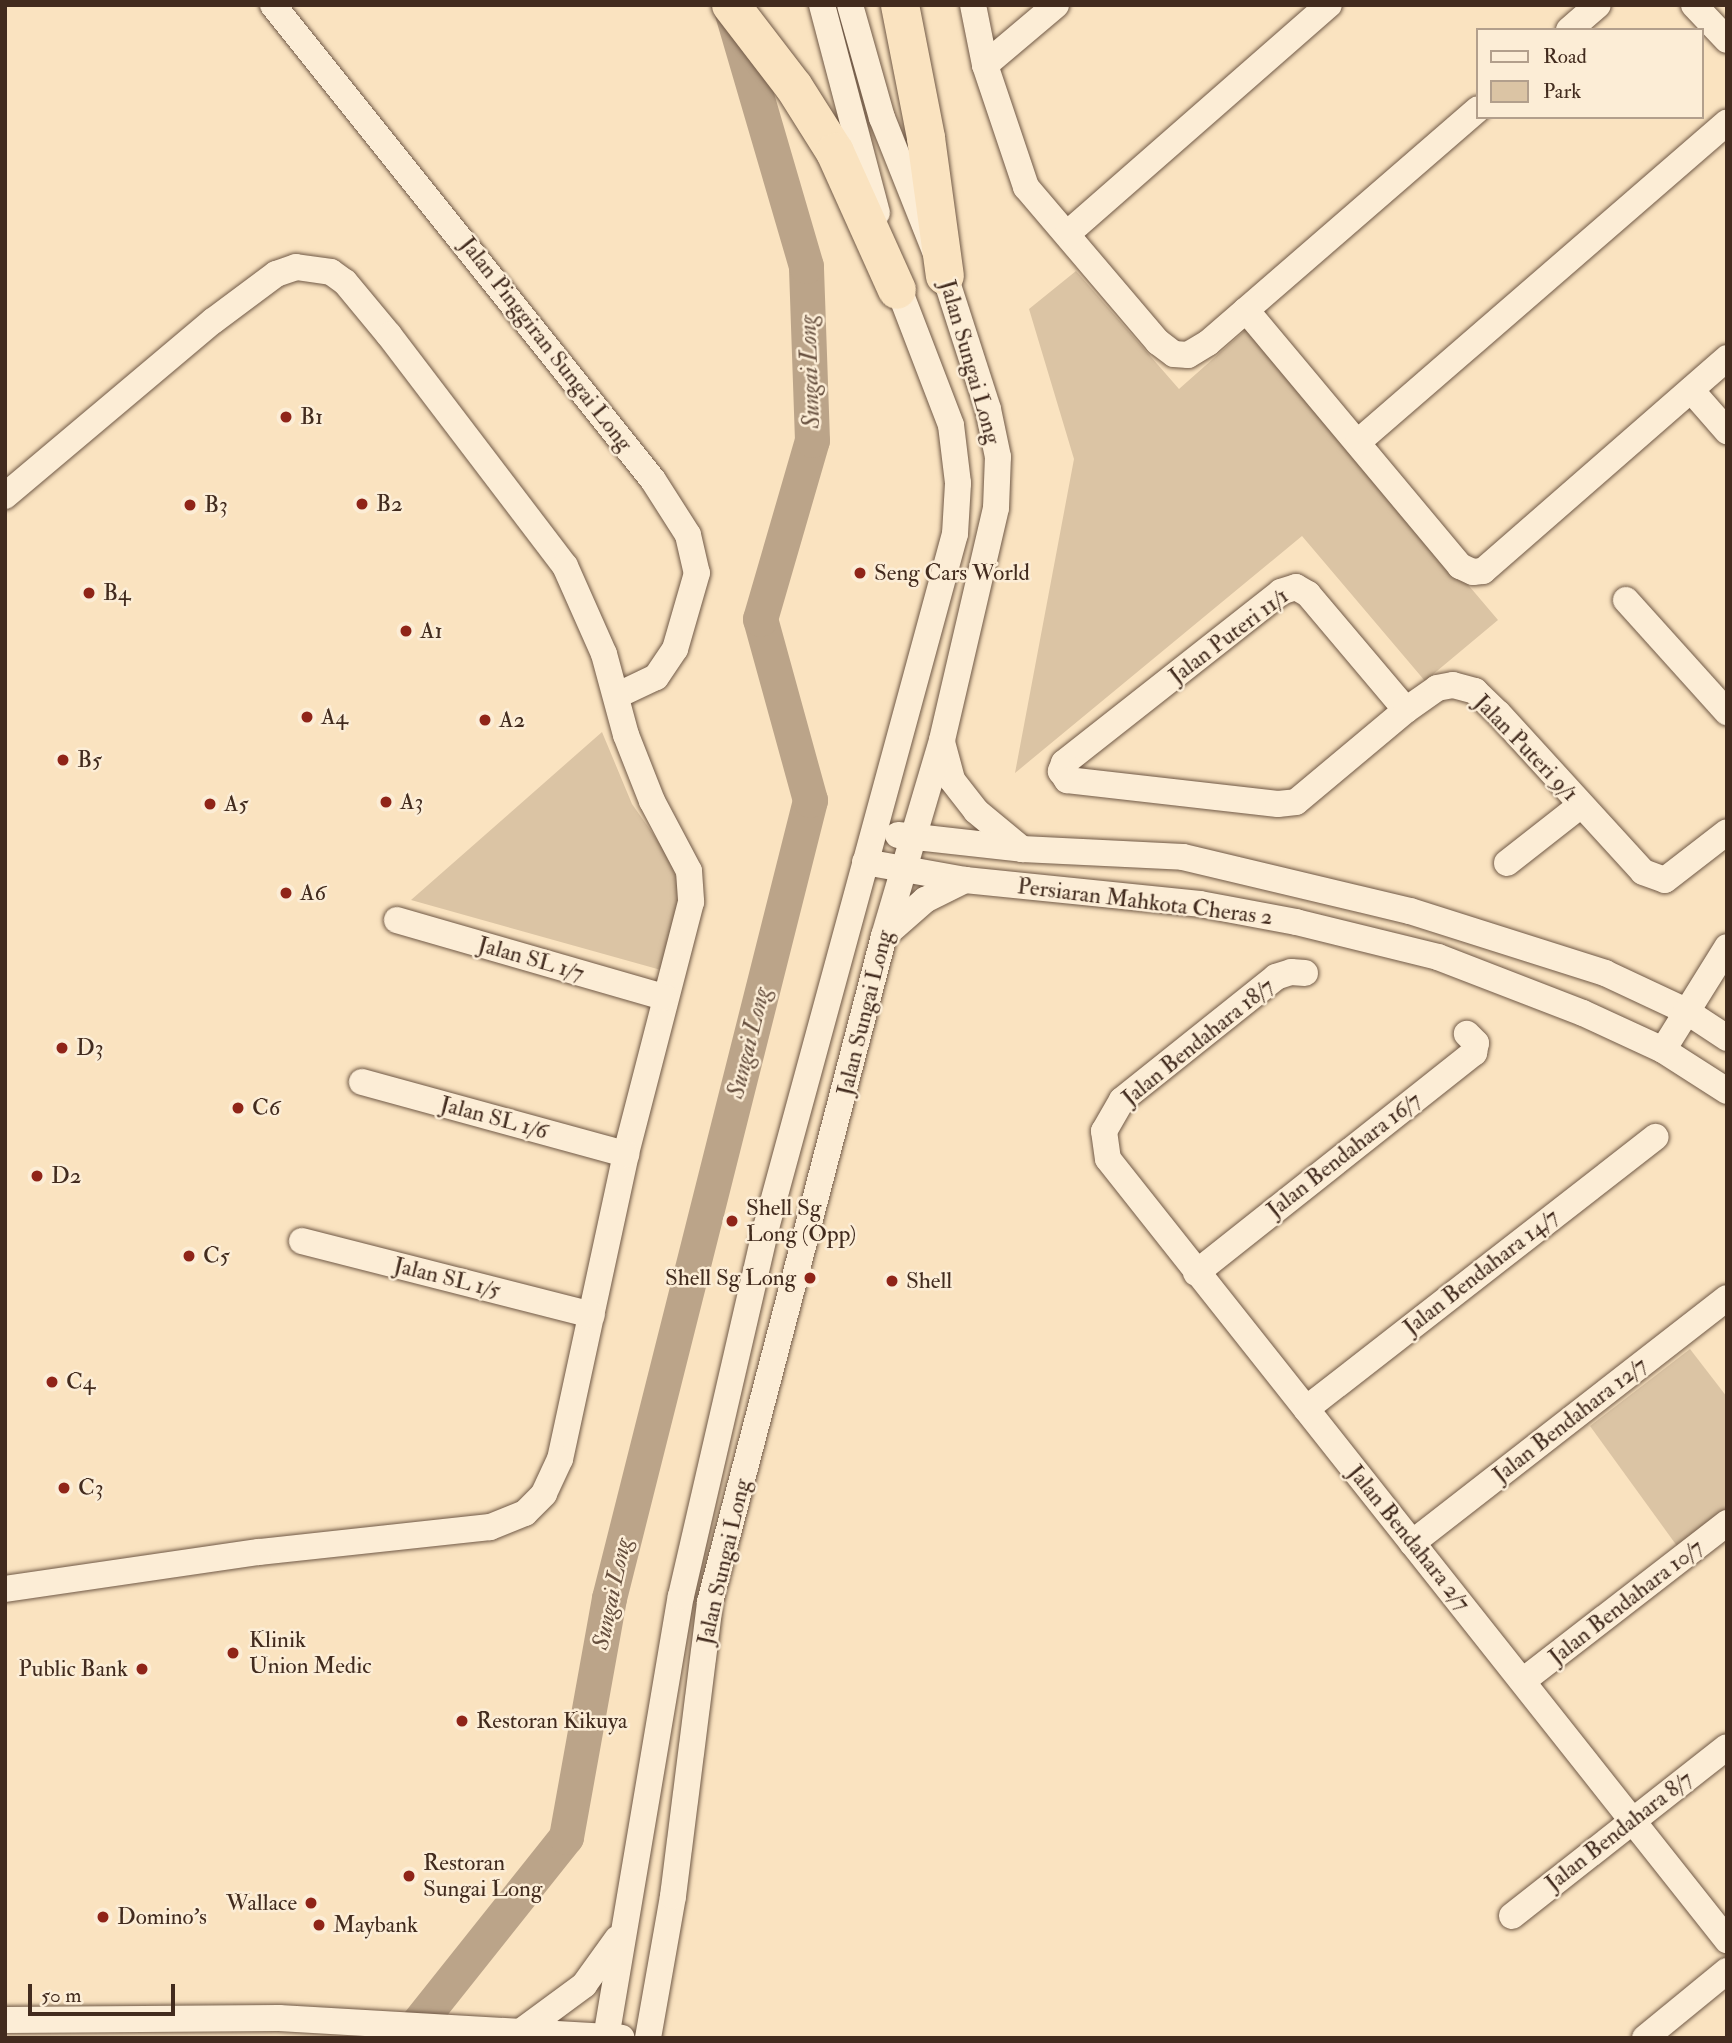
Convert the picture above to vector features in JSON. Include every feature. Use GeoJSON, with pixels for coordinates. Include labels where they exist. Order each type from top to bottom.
{"type":"FeatureCollection","features":[{"type":"Feature","properties":{"kind":"highway"},"geometry":{"type":"LineString","coordinates":[[900,5],[926,138],[945,276]]}},
{"type":"Feature","properties":{"kind":"highway"},"geometry":{"type":"LineString","coordinates":[[735,10],[794,87],[835,152],[898,289]]}},
{"type":"Feature","properties":{"kind":"street","name":"Jalan Pinggiran Sungai Long"},"geometry":{"type":"LineString","coordinates":[[272,5],[645,469],[688,535],[697,573],[675,649],[656,677],[616,696]]}},
{"type":"Feature","properties":{"kind":"street","name":"Jalan Sungai Long"},"geometry":{"type":"LineString","coordinates":[[5,2020],[279,2018],[611,2037],[625,1920],[681,1596],[766,1228],[955,534],[958,483],[951,425],[898,289],[822,5]]}},
{"type":"Feature","properties":{"kind":"street","name":"Jalan Sungai Long"},"geometry":{"type":"LineString","coordinates":[[648,2038],[673,1896],[710,1602],[884,936],[942,740],[996,508],[998,457],[988,409],[945,276],[882,118],[850,5]]}},
{"type":"Feature","properties":{"kind":"street"},"geometry":{"type":"LineString","coordinates":[[974,5],[985,65],[1026,187],[1158,342],[1174,354],[1188,355],[1208,343],[1476,111]]}},
{"type":"Feature","properties":{"kind":"street"},"geometry":{"type":"LineString","coordinates":[[985,65],[1056,5]]}},
{"type":"Feature","properties":{"kind":"street"},"geometry":{"type":"LineString","coordinates":[[1067,234],[1329,5]]}},
{"type":"Feature","properties":{"kind":"street"},"geometry":{"type":"LineString","coordinates":[[1571,28],[1598,5]]}},
{"type":"Feature","properties":{"kind":"street"},"geometry":{"type":"LineString","coordinates":[[1694,5],[1727,40]]}},
{"type":"Feature","properties":{"kind":"street"},"geometry":{"type":"LineString","coordinates":[[1358,442],[1727,122]]}},
{"type":"Feature","properties":{"kind":"street"},"geometry":{"type":"LineString","coordinates":[[5,496],[213,321],[276,274],[296,267],[331,272],[389,335],[565,566],[604,654],[626,735],[652,801],[689,871],[691,902],[664,997],[626,1154],[560,1459],[544,1494],[525,1513],[490,1527],[258,1552],[5,1589]]}},
{"type":"Feature","properties":{"kind":"street"},"geometry":{"type":"LineString","coordinates":[[1246,310],[1460,566],[1473,572],[1483,571],[1727,358]]}},
{"type":"Feature","properties":{"kind":"street"},"geometry":{"type":"LineString","coordinates":[[1691,390],[1727,431]]}},
{"type":"Feature","properties":{"kind":"street","name":"Jalan Puteri 11/1"},"geometry":{"type":"LineString","coordinates":[[1296,802],[1278,804],[1067,780],[1061,771],[1064,763],[1281,592],[1296,587],[1308,594],[1406,710]]}},
{"type":"Feature","properties":{"kind":"street"},"geometry":{"type":"LineString","coordinates":[[1626,600],[1727,712]]}},
{"type":"Feature","properties":{"kind":"street","name":"Jalan Puteri 9/1"},"geometry":{"type":"LineString","coordinates":[[1296,802],[1406,710],[1437,688],[1453,685],[1475,691],[1643,872],[1665,880],[1727,832]]}},
{"type":"Feature","properties":{"kind":"street"},"geometry":{"type":"LineString","coordinates":[[942,740],[952,780],[975,811],[1023,849]]}},
{"type":"Feature","properties":{"kind":"street"},"geometry":{"type":"LineString","coordinates":[[1507,863],[1581,805]]}},
{"type":"Feature","properties":{"kind":"street","name":"Persiaran Mahkota Cheras 2"},"geometry":{"type":"LineString","coordinates":[[874,831],[1023,849],[1183,858],[1396,908],[1561,956],[1686,1011],[1727,1038]]}},
{"type":"Feature","properties":{"kind":"street","name":"Persiaran Mahkota Cheras 2"},"geometry":{"type":"LineString","coordinates":[[865,862],[965,880],[1200,904],[1309,925],[1438,957],[1583,1013],[1663,1050],[1727,1091]]}},
{"type":"Feature","properties":{"kind":"street"},"geometry":{"type":"LineString","coordinates":[[884,936],[925,900],[965,880]]}},
{"type":"Feature","properties":{"kind":"street","name":"Jalan SL 1/7"},"geometry":{"type":"LineString","coordinates":[[397,920],[664,997]]}},
{"type":"Feature","properties":{"kind":"street"},"geometry":{"type":"LineString","coordinates":[[1663,1050],[1727,947]]}},
{"type":"Feature","properties":{"kind":"street","name":"Jalan Bendahara 18/7"},"geometry":{"type":"LineString","coordinates":[[1104,1132],[1122,1100],[1266,985],[1291,972],[1305,973]]}},
{"type":"Feature","properties":{"kind":"street","name":"Jalan Bendahara 16/7"},"geometry":{"type":"LineString","coordinates":[[1196,1273],[1474,1053],[1476,1043],[1466,1034]]}},
{"type":"Feature","properties":{"kind":"street","name":"Jalan SL 1/6"},"geometry":{"type":"LineString","coordinates":[[362,1082],[626,1154]]}},
{"type":"Feature","properties":{"kind":"street","name":"Jalan Bendahara 2/7"},"geometry":{"type":"LineString","coordinates":[[1104,1132],[1112,1168],[1524,1680],[1727,1940]]}},
{"type":"Feature","properties":{"kind":"street","name":"Jalan Bendahara 14/7"},"geometry":{"type":"LineString","coordinates":[[1306,1409],[1656,1137]]}},
{"type":"Feature","properties":{"kind":"street","name":"Jalan SL 1/5"},"geometry":{"type":"LineString","coordinates":[[303,1241],[592,1315]]}},
{"type":"Feature","properties":{"kind":"street","name":"Jalan Bendahara 12/7"},"geometry":{"type":"LineString","coordinates":[[1412,1543],[1727,1298]]}},
{"type":"Feature","properties":{"kind":"street","name":"Jalan Bendahara 10/7"},"geometry":{"type":"LineString","coordinates":[[1524,1680],[1727,1523]]}},
{"type":"Feature","properties":{"kind":"street"},"geometry":{"type":"LineString","coordinates":[[681,1596],[710,1602]]}},
{"type":"Feature","properties":{"kind":"street","name":"Jalan Bendahara 8/7"},"geometry":{"type":"LineString","coordinates":[[1512,1916],[1727,1747]]}},
{"type":"Feature","properties":{"kind":"street"},"geometry":{"type":"LineString","coordinates":[[519,2033],[584,1985],[610,1954],[625,1920]]}},
{"type":"Feature","properties":{"kind":"street"},"geometry":{"type":"LineString","coordinates":[[1645,2038],[1727,1972]]}},
{"type":"Feature","properties":{"kind":"street"},"geometry":{"type":"LineString","coordinates":[[5,2007],[44,2020]]}},
{"type":"Feature","properties":{"kind":"green space"},"geometry":{"type":"Polygon","coordinates":[[[1076,271],[1179,389],[1249,327],[1498,620],[1425,681],[1302,536],[1015,773],[1074,459],[1029,309],[1076,271]]]}},
{"type":"Feature","properties":{"kind":"green space"},"geometry":{"type":"Polygon","coordinates":[[[602,732],[632,804],[670,858],[682,897],[661,970],[411,900],[602,732]]]}},
{"type":"Feature","properties":{"kind":"green space"},"geometry":{"type":"Polygon","coordinates":[[[1690,1349],[1727,1397],[1727,1508],[1677,1546],[1590,1426],[1690,1349]]]}},
{"type":"Feature","properties":{"kind":"waterway","name":"Sungai Long"},"geometry":{"type":"LineString","coordinates":[[406,2038],[566,1837],[609,1598],[810,800],[760,619],[812,440],[806,266],[731,9]]}},
{"type":"Feature","properties":{"kind":"place","name":"B1"},"geometry":{"type":"Point","coordinates":[286,417]}},
{"type":"Feature","properties":{"kind":"place","name":"B2"},"geometry":{"type":"Point","coordinates":[362,504]}},
{"type":"Feature","properties":{"kind":"place","name":"B3"},"geometry":{"type":"Point","coordinates":[190,505]}},
{"type":"Feature","properties":{"kind":"place","name":"Seng Cars World"},"geometry":{"type":"Point","coordinates":[860,573]}},
{"type":"Feature","properties":{"kind":"place","name":"B4"},"geometry":{"type":"Point","coordinates":[89,593]}},
{"type":"Feature","properties":{"kind":"place","name":"A1"},"geometry":{"type":"Point","coordinates":[406,631]}},
{"type":"Feature","properties":{"kind":"place","name":"A4"},"geometry":{"type":"Point","coordinates":[307,717]}},
{"type":"Feature","properties":{"kind":"place","name":"A2"},"geometry":{"type":"Point","coordinates":[485,720]}},
{"type":"Feature","properties":{"kind":"place","name":"B5"},"geometry":{"type":"Point","coordinates":[63,760]}},
{"type":"Feature","properties":{"kind":"place","name":"A3"},"geometry":{"type":"Point","coordinates":[386,802]}},
{"type":"Feature","properties":{"kind":"place","name":"A5"},"geometry":{"type":"Point","coordinates":[210,804]}},
{"type":"Feature","properties":{"kind":"place","name":"A6"},"geometry":{"type":"Point","coordinates":[286,893]}},
{"type":"Feature","properties":{"kind":"place","name":"D3"},"geometry":{"type":"Point","coordinates":[62,1048]}},
{"type":"Feature","properties":{"kind":"place","name":"C6"},"geometry":{"type":"Point","coordinates":[238,1108]}},
{"type":"Feature","properties":{"kind":"place","name":"D2"},"geometry":{"type":"Point","coordinates":[37,1176]}},
{"type":"Feature","properties":{"kind":"place","name":"Shell Sg Long (Opp)"},"geometry":{"type":"Point","coordinates":[732,1221]}},
{"type":"Feature","properties":{"kind":"place","name":"C5"},"geometry":{"type":"Point","coordinates":[189,1256]}},
{"type":"Feature","properties":{"kind":"place","name":"Shell Sg Long"},"geometry":{"type":"Point","coordinates":[810,1278]}},
{"type":"Feature","properties":{"kind":"place","name":"Shell"},"geometry":{"type":"Point","coordinates":[892,1281]}},
{"type":"Feature","properties":{"kind":"place","name":"C4"},"geometry":{"type":"Point","coordinates":[52,1382]}},
{"type":"Feature","properties":{"kind":"place","name":"C3"},"geometry":{"type":"Point","coordinates":[64,1488]}},
{"type":"Feature","properties":{"kind":"place","name":"Klinik Union Medic"},"geometry":{"type":"Point","coordinates":[233,1653]}},
{"type":"Feature","properties":{"kind":"place","name":"Public Bank"},"geometry":{"type":"Point","coordinates":[142,1669]}},
{"type":"Feature","properties":{"kind":"place","name":"Restoran Kikuya"},"geometry":{"type":"Point","coordinates":[462,1721]}},
{"type":"Feature","properties":{"kind":"place","name":"Restoran Sungai Long"},"geometry":{"type":"Point","coordinates":[409,1876]}},
{"type":"Feature","properties":{"kind":"place","name":"Wallace"},"geometry":{"type":"Point","coordinates":[311,1903]}},
{"type":"Feature","properties":{"kind":"place","name":"Domino's"},"geometry":{"type":"Point","coordinates":[103,1917]}},
{"type":"Feature","properties":{"kind":"place","name":"Maybank"},"geometry":{"type":"Point","coordinates":[319,1925]}}]}
